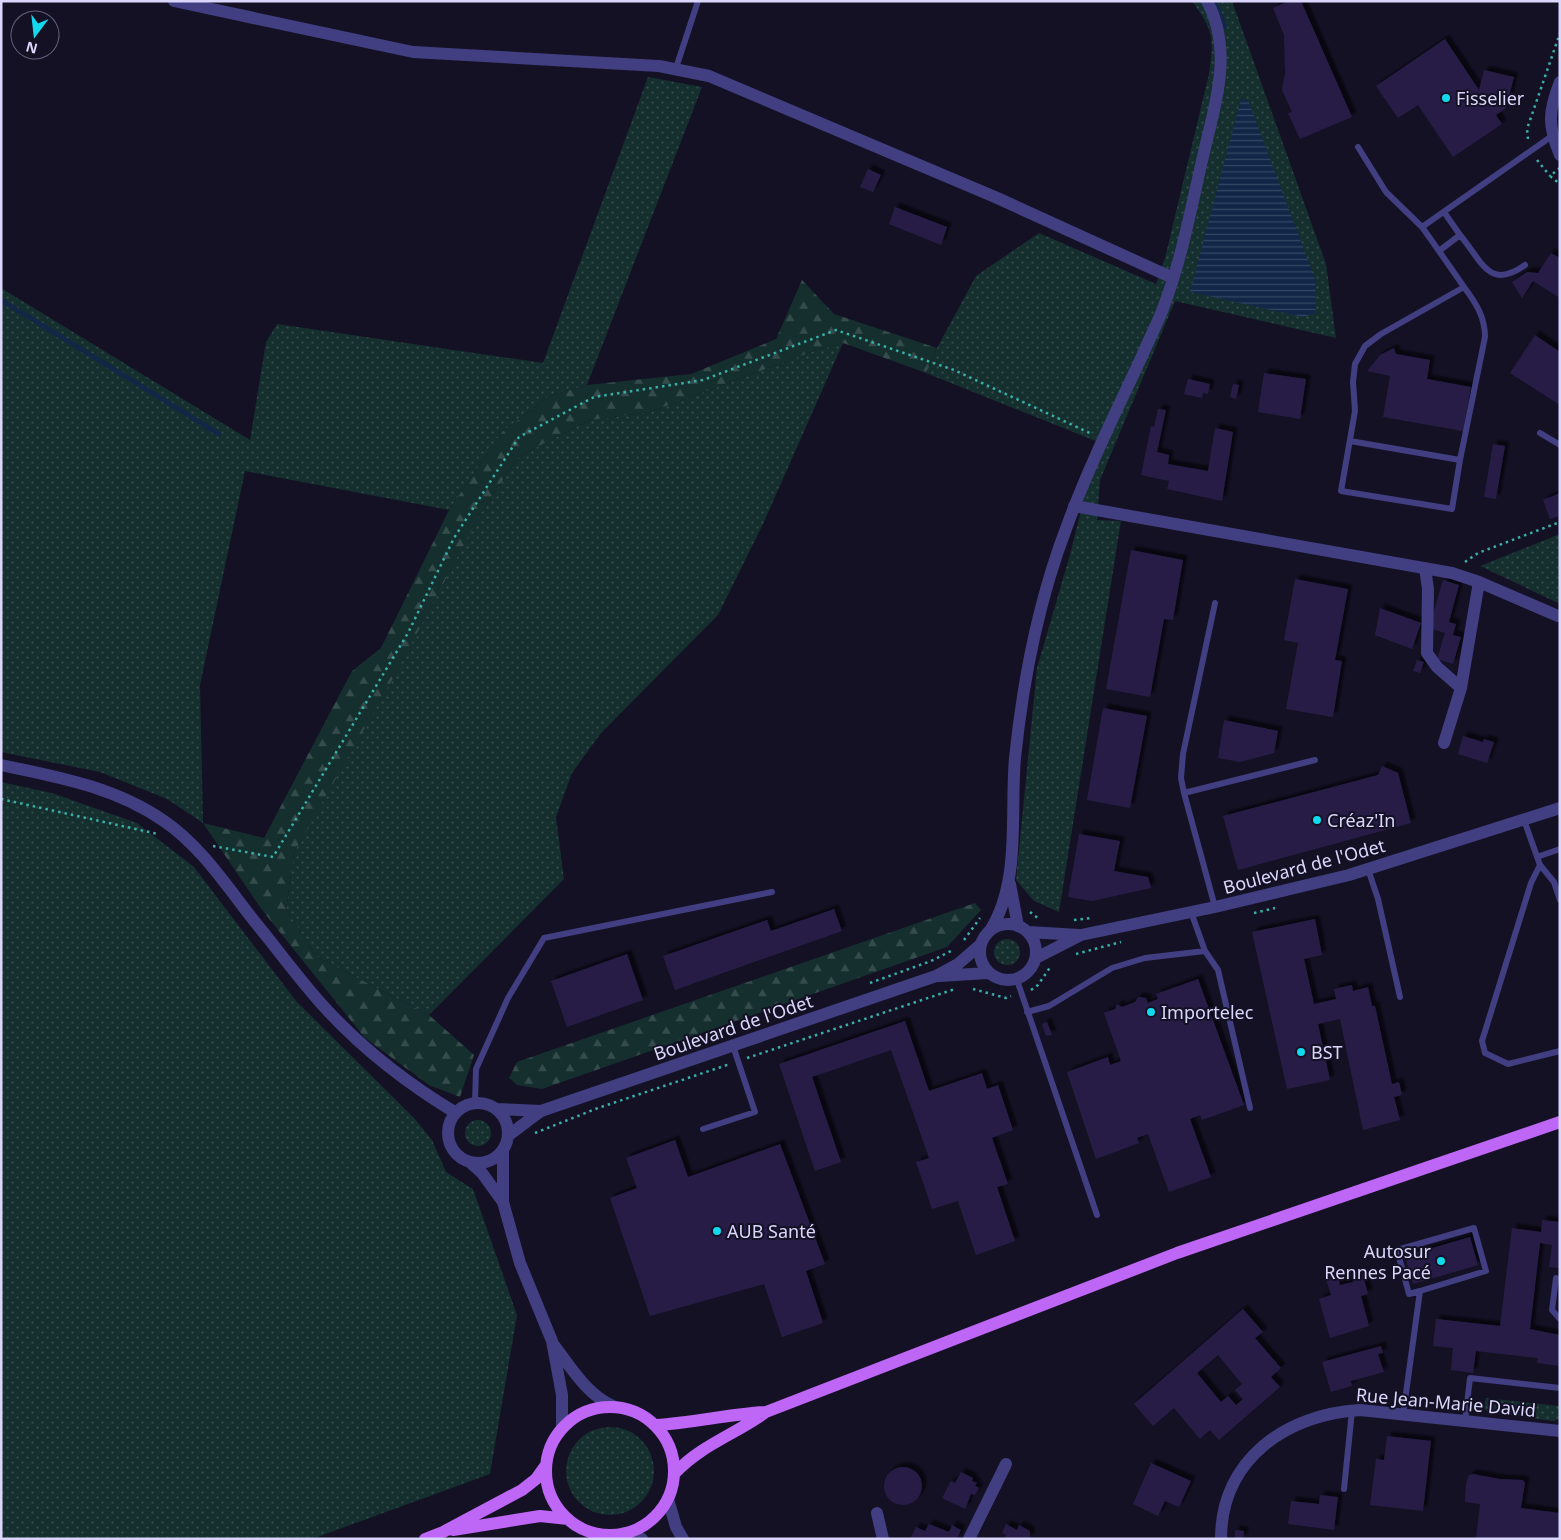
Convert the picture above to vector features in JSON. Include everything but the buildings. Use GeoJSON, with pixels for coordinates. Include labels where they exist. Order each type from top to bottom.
{"type":"FeatureCollection","features":[{"type":"Feature","properties":{"kind":"main road"},"geometry":{"type":"LineString","coordinates":[[674,1473],[701,1449],[742,1429],[766,1412],[1177,1254],[1556,1124]]}},
{"type":"Feature","properties":{"kind":"main road"},"geometry":{"type":"LineString","coordinates":[[425,1539],[443,1532],[522,1490],[536,1479],[546,1465],[551,1445],[562,1427],[585,1411],[613,1406],[632,1410],[656,1426],[668,1442],[674,1473],[668,1499],[650,1521],[624,1534],[594,1533],[568,1519],[540,1516],[443,1532]]}},
{"type":"Feature","properties":{"kind":"main road"},"geometry":{"type":"LineString","coordinates":[[656,1426],[734,1414],[766,1412]]}},
{"type":"Feature","properties":{"kind":"main road"},"geometry":{"type":"LineString","coordinates":[[546,1465],[550,1495],[568,1519]]}},
{"type":"Feature","properties":{"kind":"street"},"geometry":{"type":"LineString","coordinates":[[174,1],[413,52],[676,68],[709,76],[740,87],[1003,201],[1173,278]]}},
{"type":"Feature","properties":{"kind":"street"},"geometry":{"type":"LineString","coordinates":[[992,929],[998,918],[1010,883],[1013,783],[1018,730],[1044,596],[1074,506],[1164,305],[1173,278],[1219,90],[1222,46],[1218,27],[1207,1]]}},
{"type":"Feature","properties":{"kind":"street"},"geometry":{"type":"LineString","coordinates":[[1560,82],[1554,97],[1550,130],[1560,155]]}},
{"type":"Feature","properties":{"kind":"street"},"geometry":{"type":"LineString","coordinates":[[1074,506],[1452,573],[1479,582],[1558,616]]}},
{"type":"Feature","properties":{"kind":"street"},"geometry":{"type":"LineString","coordinates":[[1425,568],[1428,589],[1427,653],[1437,667],[1461,688]]}},
{"type":"Feature","properties":{"kind":"street"},"geometry":{"type":"LineString","coordinates":[[1444,744],[1461,688],[1479,582]]}},
{"type":"Feature","properties":{"kind":"street"},"geometry":{"type":"LineString","coordinates":[[1,765],[67,778],[116,794],[153,813],[188,841],[326,1009],[363,1046],[401,1077],[456,1113]]}},
{"type":"Feature","properties":{"kind":"street","name":"Boulevard de l'Odet"},"geometry":{"type":"LineString","coordinates":[[936,976],[988,973],[1002,980],[1016,980],[1029,972],[1036,958],[1081,935],[1215,907],[1368,869],[1560,808]]}},
{"type":"Feature","properties":{"kind":"street"},"geometry":{"type":"LineString","coordinates":[[1010,883],[1023,929],[1035,944],[1036,958]]}},
{"type":"Feature","properties":{"kind":"street","name":"Boulevard de l'Odet"},"geometry":{"type":"LineString","coordinates":[[509,1135],[541,1111],[936,976],[958,964],[980,945],[984,936],[992,929],[1009,924],[1023,929],[1081,935]]}},
{"type":"Feature","properties":{"kind":"street"},"geometry":{"type":"LineString","coordinates":[[980,945],[980,960],[988,973]]}},
{"type":"Feature","properties":{"kind":"street"},"geometry":{"type":"LineString","coordinates":[[503,1202],[482,1173],[471,1163],[457,1155],[449,1142],[449,1126],[456,1113],[468,1105],[476,1103],[490,1105],[506,1120],[509,1135],[503,1151],[503,1202],[520,1263],[552,1342],[562,1395],[562,1427]]}},
{"type":"Feature","properties":{"kind":"street","name":"Boulevard de l'Odet"},"geometry":{"type":"LineString","coordinates":[[496,1109],[541,1111]]}},
{"type":"Feature","properties":{"kind":"street"},"geometry":{"type":"LineString","coordinates":[[471,1163],[489,1162],[503,1151]]}},
{"type":"Feature","properties":{"kind":"street"},"geometry":{"type":"LineString","coordinates":[[552,1342],[588,1390],[613,1406]]}},
{"type":"Feature","properties":{"kind":"street","name":"Rue Jean-Marie David"},"geometry":{"type":"LineString","coordinates":[[1221,1539],[1222,1522],[1229,1494],[1257,1449],[1301,1422],[1329,1413],[1352,1411],[1560,1431]]}},
{"type":"Feature","properties":{"kind":"street"},"geometry":{"type":"LineString","coordinates":[[969,1539],[1006,1464]]}},
{"type":"Feature","properties":{"kind":"street"},"geometry":{"type":"LineString","coordinates":[[668,1499],[676,1526],[683,1539]]}},
{"type":"Feature","properties":{"kind":"street"},"geometry":{"type":"LineString","coordinates":[[877,1513],[883,1539]]}},
{"type":"Feature","properties":{"kind":"street"},"geometry":{"type":"LineString","coordinates":[[624,1534],[642,1539]]}},
{"type":"Feature","properties":{"kind":"lane"},"geometry":{"type":"LineString","coordinates":[[676,68],[698,1]]}},
{"type":"Feature","properties":{"kind":"lane"},"geometry":{"type":"LineString","coordinates":[[1422,228],[1552,136]]}},
{"type":"Feature","properties":{"kind":"lane"},"geometry":{"type":"LineString","coordinates":[[1358,147],[1386,192],[1422,228],[1476,302],[1485,322],[1485,337],[1452,509],[1341,491],[1355,411],[1353,382],[1355,364],[1365,346],[1381,334],[1464,287]]}},
{"type":"Feature","properties":{"kind":"lane"},"geometry":{"type":"LineString","coordinates":[[1444,212],[1488,271],[1499,277],[1512,275],[1525,265]]}},
{"type":"Feature","properties":{"kind":"lane"},"geometry":{"type":"LineString","coordinates":[[1439,250],[1460,235]]}},
{"type":"Feature","properties":{"kind":"lane"},"geometry":{"type":"LineString","coordinates":[[1540,433],[1560,445]]}},
{"type":"Feature","properties":{"kind":"lane"},"geometry":{"type":"LineString","coordinates":[[1350,441],[1460,460]]}},
{"type":"Feature","properties":{"kind":"lane"},"geometry":{"type":"LineString","coordinates":[[1215,604],[1183,754],[1181,778],[1215,907]]}},
{"type":"Feature","properties":{"kind":"lane"},"geometry":{"type":"LineString","coordinates":[[1184,793],[1316,760]]}},
{"type":"Feature","properties":{"kind":"lane"},"geometry":{"type":"LineString","coordinates":[[1524,820],[1540,865],[1554,882],[1560,900]]}},
{"type":"Feature","properties":{"kind":"lane"},"geometry":{"type":"LineString","coordinates":[[1537,857],[1560,849]]}},
{"type":"Feature","properties":{"kind":"lane"},"geometry":{"type":"LineString","coordinates":[[1540,865],[1531,882],[1482,1041],[1485,1053],[1508,1064],[1560,1051]]}},
{"type":"Feature","properties":{"kind":"lane"},"geometry":{"type":"LineString","coordinates":[[1368,869],[1378,899],[1400,997]]}},
{"type":"Feature","properties":{"kind":"lane"},"geometry":{"type":"LineString","coordinates":[[476,1103],[476,1069],[508,998],[544,938],[772,892]]}},
{"type":"Feature","properties":{"kind":"lane"},"geometry":{"type":"LineString","coordinates":[[1191,912],[1205,951],[1218,970],[1250,1108]]}},
{"type":"Feature","properties":{"kind":"lane"},"geometry":{"type":"LineString","coordinates":[[1027,1012],[1049,1006],[1112,968],[1145,958],[1205,951]]}},
{"type":"Feature","properties":{"kind":"lane"},"geometry":{"type":"LineString","coordinates":[[1016,980],[1097,1215]]}},
{"type":"Feature","properties":{"kind":"lane"},"geometry":{"type":"LineString","coordinates":[[703,1129],[755,1112],[733,1046]]}},
{"type":"Feature","properties":{"kind":"lane"},"geometry":{"type":"LineString","coordinates":[[1474,1228],[1486,1272],[1420,1291],[1409,1294],[1397,1250],[1474,1228]]}},
{"type":"Feature","properties":{"kind":"lane"},"geometry":{"type":"LineString","coordinates":[[1556,1278],[1552,1310],[1560,1319]]}},
{"type":"Feature","properties":{"kind":"lane"},"geometry":{"type":"LineString","coordinates":[[1403,1415],[1420,1291]]}},
{"type":"Feature","properties":{"kind":"lane"},"geometry":{"type":"LineString","coordinates":[[1465,1421],[1470,1378],[1560,1388]]}},
{"type":"Feature","properties":{"kind":"lane"},"geometry":{"type":"LineString","coordinates":[[1344,1489],[1352,1411]]}},
{"type":"Feature","properties":{"kind":"path"},"geometry":{"type":"LineString","coordinates":[[1560,168],[1550,176],[1560,184]]}},
{"type":"Feature","properties":{"kind":"path"},"geometry":{"type":"LineString","coordinates":[[188,841],[273,857],[408,633],[454,538],[519,437],[594,397],[703,380],[836,330],[954,370],[1104,440]]}},
{"type":"Feature","properties":{"kind":"path"},"geometry":{"type":"LineString","coordinates":[[1452,573],[1478,553],[1560,522]]}},
{"type":"Feature","properties":{"kind":"path"},"geometry":{"type":"LineString","coordinates":[[1,799],[160,835]]}},
{"type":"Feature","properties":{"kind":"path"},"geometry":{"type":"LineString","coordinates":[[1246,915],[1282,906]]}},
{"type":"Feature","properties":{"kind":"path"},"geometry":{"type":"LineString","coordinates":[[1068,921],[1094,917]]}},
{"type":"Feature","properties":{"kind":"path"},"geometry":{"type":"LineString","coordinates":[[1075,954],[1130,940]]}},
{"type":"Feature","properties":{"kind":"path"},"geometry":{"type":"LineString","coordinates":[[967,988],[1006,998],[1038,986],[1058,960]]}},
{"type":"Feature","properties":{"kind":"path"},"geometry":{"type":"LineString","coordinates":[[530,1135],[598,1108],[960,988]]}},
{"type":"Feature","properties":{"kind":"green space"},"geometry":{"type":"Polygon","coordinates":[[[1192,1],[1232,1],[1326,264],[1336,338],[1175,301],[1100,480],[1097,520],[1121,521],[1059,912],[1034,901],[1016,880],[1037,668],[1071,551],[1098,442],[926,373],[937,348],[976,276],[1039,233],[1156,284],[1165,258],[1211,62],[1211,35],[1205,20],[1192,1]]]}},
{"type":"Feature","properties":{"kind":"green space"},"geometry":{"type":"Polygon","coordinates":[[[648,77],[702,87],[587,385],[549,396],[502,432],[449,510],[245,471],[200,685],[203,823],[167,799],[100,772],[1,752],[1,288],[250,440],[266,342],[277,324],[543,363],[648,77]]]}},
{"type":"Feature","properties":{"kind":"green space"},"geometry":{"type":"Polygon","coordinates":[[[802,280],[834,314],[937,348],[926,373],[843,343],[814,351],[650,412],[590,420],[519,456],[480,514],[396,673],[294,852],[286,910],[317,957],[429,1015],[474,1055],[460,1097],[429,1085],[365,1038],[262,910],[203,823],[264,838],[352,671],[381,648],[449,510],[502,432],[549,396],[587,385],[691,374],[776,339],[802,280]]]}},
{"type":"Feature","properties":{"kind":"green space"},"geometry":{"type":"Polygon","coordinates":[[[843,343],[763,524],[718,615],[601,733],[572,773],[556,817],[564,879],[429,1015],[317,957],[286,910],[294,852],[480,514],[519,456],[590,420],[650,412],[814,351],[843,343]]]}},
{"type":"Feature","properties":{"kind":"green space"},"geometry":{"type":"Polygon","coordinates":[[[1560,534],[1560,604],[1480,566],[1560,534]]]}},
{"type":"Feature","properties":{"kind":"green space"},"geometry":{"type":"Polygon","coordinates":[[[1,782],[52,793],[137,823],[194,867],[296,1001],[415,1119],[432,1140],[446,1172],[473,1189],[517,1315],[490,1474],[312,1539],[1,1539],[1,782]]]}},
{"type":"Feature","properties":{"kind":"green space"},"geometry":{"type":"Polygon","coordinates":[[[975,903],[981,910],[947,947],[542,1089],[517,1085],[509,1078],[517,1062],[975,903]]]}},
{"type":"Feature","properties":{"kind":"green space"},"geometry":{"type":"Polygon","coordinates":[[[1007,939],[1016,943],[1020,952],[1016,961],[1007,965],[998,961],[994,952],[998,943],[1007,939]]]}},
{"type":"Feature","properties":{"kind":"green space"},"geometry":{"type":"Polygon","coordinates":[[[478,1120],[487,1124],[491,1133],[487,1142],[478,1146],[469,1142],[465,1133],[469,1124],[478,1120]]]}},
{"type":"Feature","properties":{"kind":"green space"},"geometry":{"type":"Polygon","coordinates":[[[1486,1398],[1559,1406],[1560,1403],[1560,1419],[1553,1421],[1488,1412],[1484,1408],[1486,1398]]]}},
{"type":"Feature","properties":{"kind":"green space"},"geometry":{"type":"Polygon","coordinates":[[[610,1427],[627,1430],[635,1434],[647,1446],[651,1454],[654,1471],[651,1488],[647,1496],[635,1508],[627,1512],[610,1515],[593,1512],[585,1508],[573,1496],[569,1488],[566,1471],[569,1454],[573,1446],[585,1434],[593,1430],[610,1427]]]}},
{"type":"Feature","properties":{"kind":"water"},"geometry":{"type":"Polygon","coordinates":[[[1241,99],[1248,100],[1315,279],[1316,313],[1303,317],[1190,292],[1241,99]]]}},
{"type":"Feature","properties":{"kind":"waterway"},"geometry":{"type":"LineString","coordinates":[[1215,1],[1225,27]]}},
{"type":"Feature","properties":{"kind":"waterway"},"geometry":{"type":"LineString","coordinates":[[1,300],[219,434]]}},
{"type":"Feature","properties":{"kind":"place","name":"Fisselier"},"geometry":{"type":"Point","coordinates":[1446,98]}},
{"type":"Feature","properties":{"kind":"place","name":"Créaz'In"},"geometry":{"type":"Point","coordinates":[1317,820]}},
{"type":"Feature","properties":{"kind":"place","name":"Importelec"},"geometry":{"type":"Point","coordinates":[1151,1012]}},
{"type":"Feature","properties":{"kind":"place","name":"BST"},"geometry":{"type":"Point","coordinates":[1301,1052]}},
{"type":"Feature","properties":{"kind":"place","name":"AUB Santé"},"geometry":{"type":"Point","coordinates":[717,1231]}},
{"type":"Feature","properties":{"kind":"place","name":"Autosur Rennes Pacé"},"geometry":{"type":"Point","coordinates":[1441,1261]}}]}
